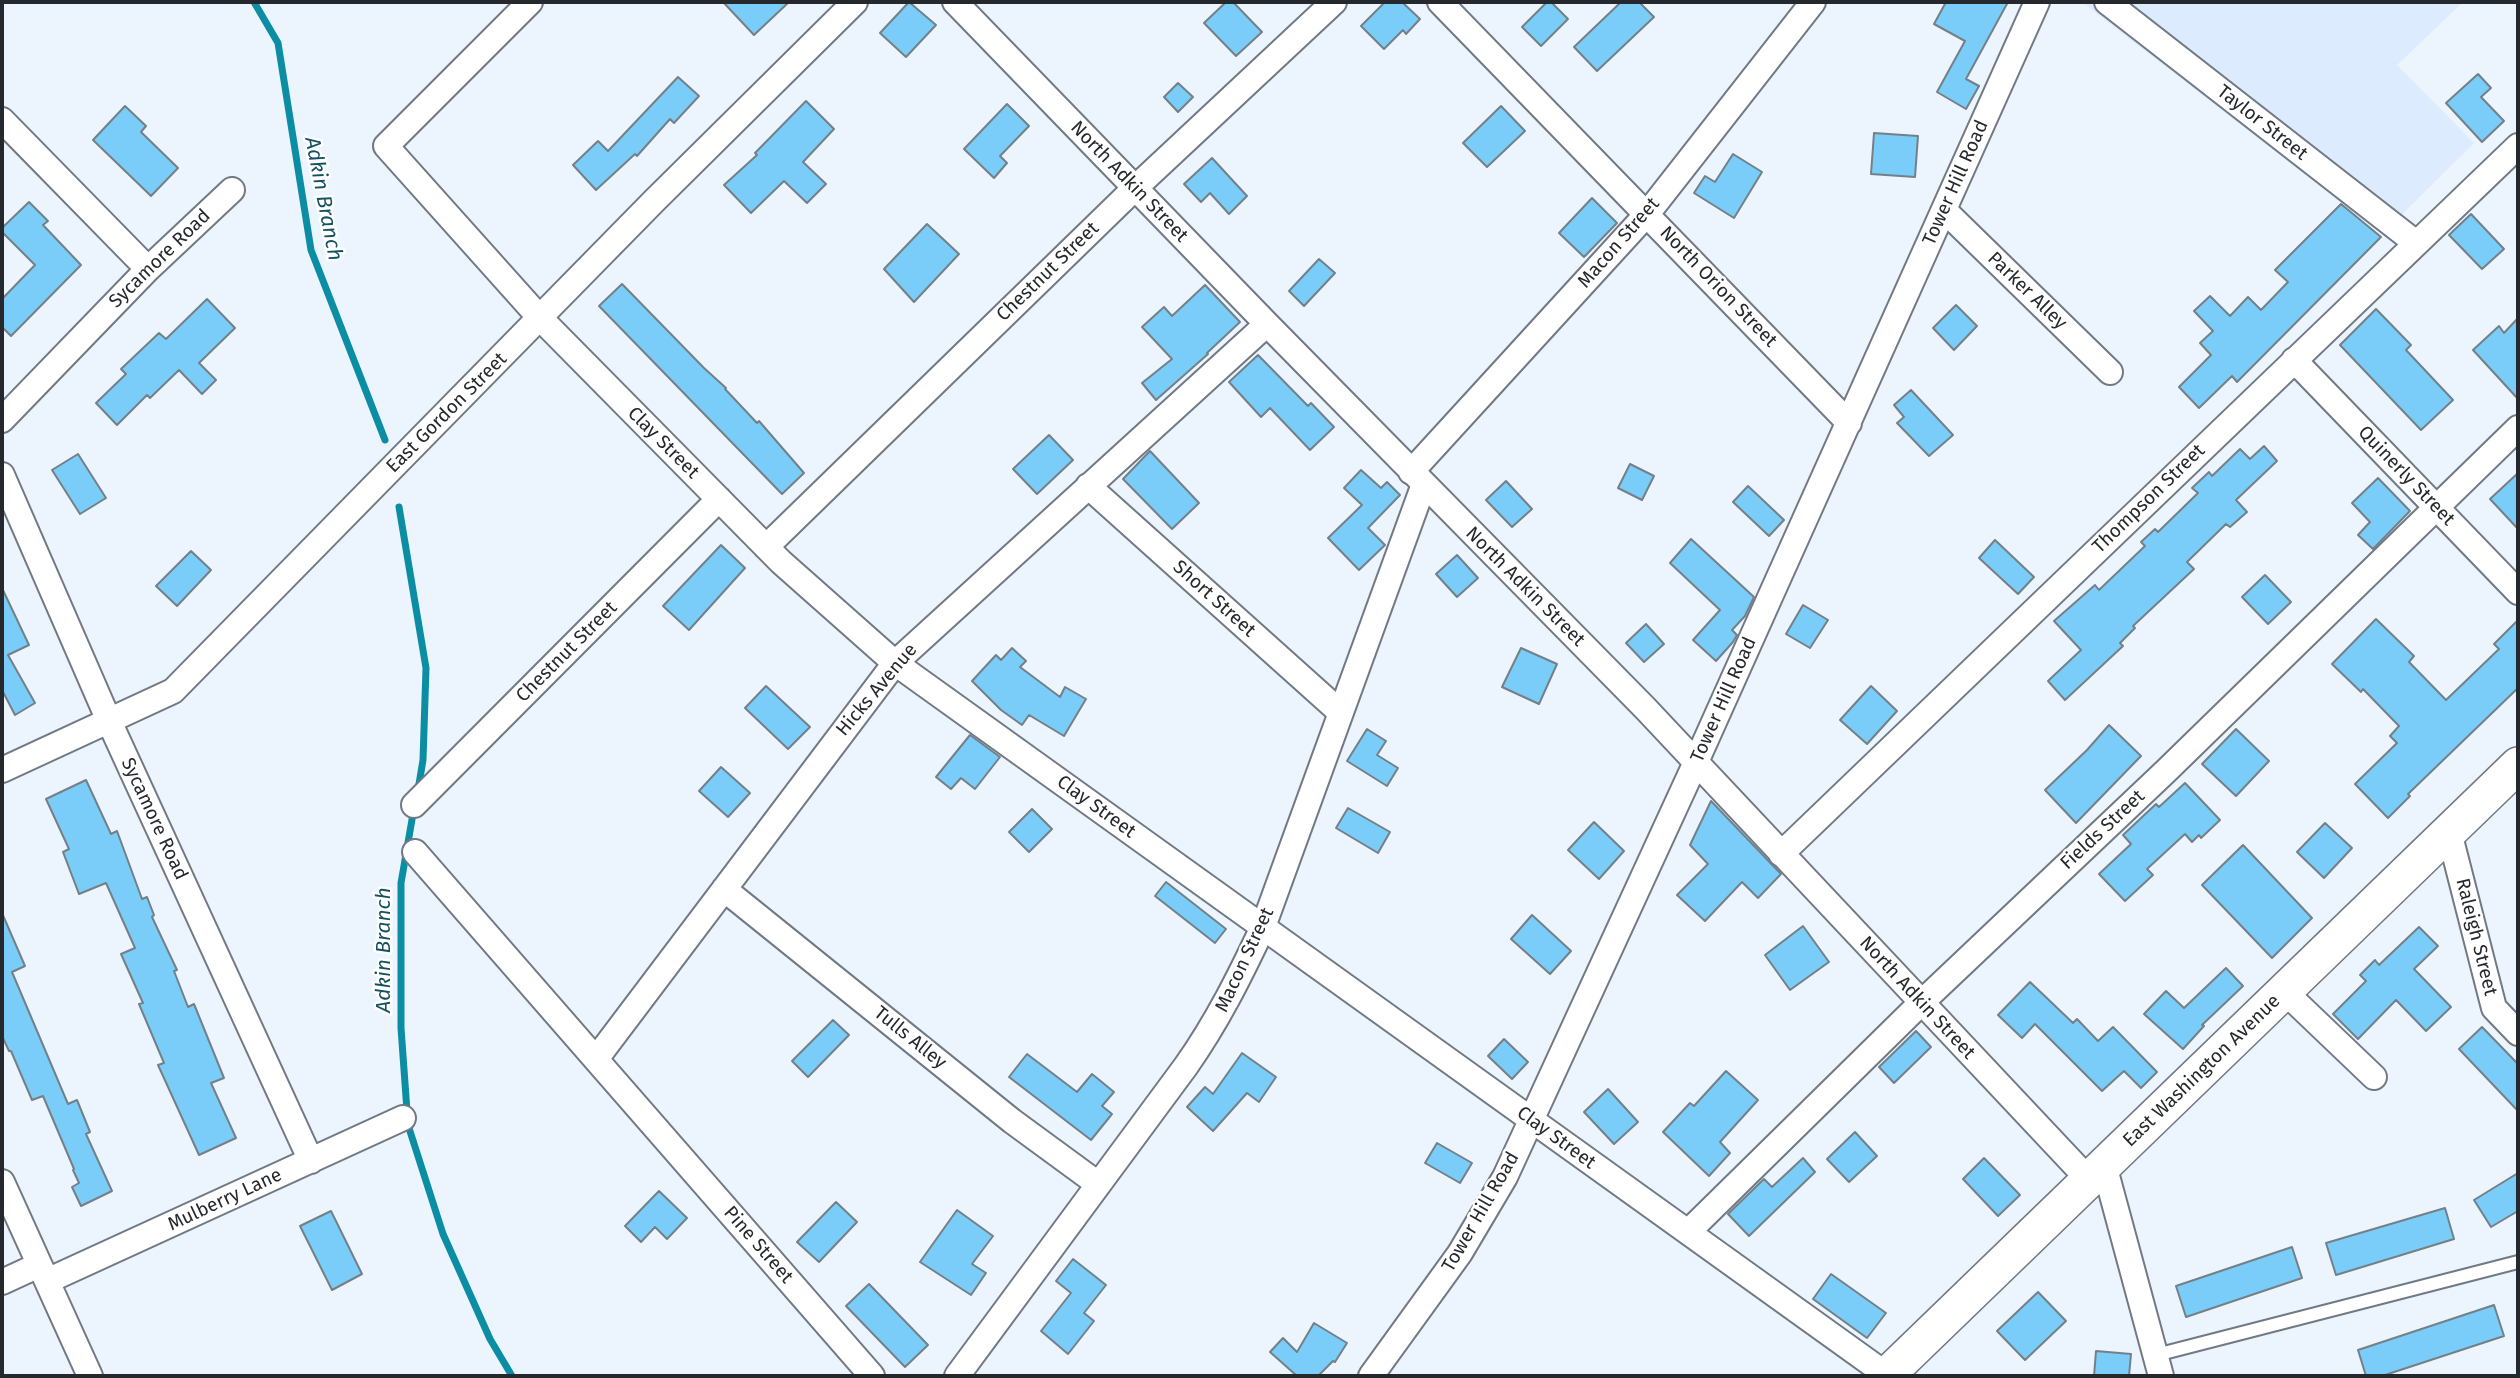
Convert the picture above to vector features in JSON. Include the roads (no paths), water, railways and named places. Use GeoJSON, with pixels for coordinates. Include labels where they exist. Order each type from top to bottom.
{"type":"FeatureCollection","features":[{"type":"Feature","properties":{"kind":"street","name":"Clay Street"},"geometry":{"type":"LineString","coordinates":[[530,2],[386,145],[540,318],[766,547],[895,663],[1886,1376]]}},
{"type":"Feature","properties":{"kind":"street","name":"East Gordon Street"},"geometry":{"type":"LineString","coordinates":[[2,770],[173,691],[855,2]]}},
{"type":"Feature","properties":{"kind":"street","name":"North Adkin Street"},"geometry":{"type":"LineString","coordinates":[[955,2],[1696,762],[1921,1003],[2096,1173],[2159,1366]]}},
{"type":"Feature","properties":{"kind":"street","name":"Chestnut Street"},"geometry":{"type":"LineString","coordinates":[[766,547],[1135,188],[1334,2]]}},
{"type":"Feature","properties":{"kind":"street","name":"North Orion Street"},"geometry":{"type":"LineString","coordinates":[[1440,2],[1849,423]]}},
{"type":"Feature","properties":{"kind":"street","name":"Macon Street"},"geometry":{"type":"LineString","coordinates":[[957,1376],[1213,1027],[1263,927],[1340,712],[1418,478],[1647,214],[1813,2]]}},
{"type":"Feature","properties":{"kind":"street","name":"Tower Hill Road"},"geometry":{"type":"LineString","coordinates":[[1371,1376],[1460,1254],[1505,1177],[1696,762],[2037,2]]}},
{"type":"Feature","properties":{"kind":"street","name":"Taylor Street"},"geometry":{"type":"LineString","coordinates":[[2107,2],[2416,243]]}},
{"type":"Feature","properties":{"kind":"street"},"geometry":{"type":"LineString","coordinates":[[2,120],[148,269]]}},
{"type":"Feature","properties":{"kind":"street","name":"Thompson Street"},"geometry":{"type":"LineString","coordinates":[[1781,854],[2518,146]]}},
{"type":"Feature","properties":{"kind":"street","name":"Sycamore Road"},"geometry":{"type":"LineString","coordinates":[[2,420],[148,269],[232,190]]}},
{"type":"Feature","properties":{"kind":"street","name":"Parker Alley"},"geometry":{"type":"LineString","coordinates":[[1944,210],[2110,372]]}},
{"type":"Feature","properties":{"kind":"street","name":"Hicks Avenue"},"geometry":{"type":"LineString","coordinates":[[596,1059],[895,663],[1267,324]]}},
{"type":"Feature","properties":{"kind":"street","name":"Quinerly Street"},"geometry":{"type":"LineString","coordinates":[[2294,360],[2518,592]]}},
{"type":"Feature","properties":{"kind":"street","name":"Fields Street"},"geometry":{"type":"LineString","coordinates":[[1688,1232],[1921,1003],[2165,772],[2518,428]]}},
{"type":"Feature","properties":{"kind":"street","name":"Sycamore Road"},"geometry":{"type":"LineString","coordinates":[[2,475],[109,720],[311,1161]]}},
{"type":"Feature","properties":{"kind":"street","name":"Short Street"},"geometry":{"type":"LineString","coordinates":[[1088,486],[1340,712]]}},
{"type":"Feature","properties":{"kind":"street","name":"Chestnut Street"},"geometry":{"type":"LineString","coordinates":[[414,805],[719,499]]}},
{"type":"Feature","properties":{"kind":"street","name":"East Washington Avenue"},"geometry":{"type":"LineString","coordinates":[[1886,1376],[2518,765]]}},
{"type":"Feature","properties":{"kind":"street","name":"Raleigh Street"},"geometry":{"type":"LineString","coordinates":[[2449,832],[2494,1009],[2517,1029]]}},
{"type":"Feature","properties":{"kind":"street"},"geometry":{"type":"LineString","coordinates":[[415,852],[596,1059]]}},
{"type":"Feature","properties":{"kind":"street","name":"Tulls Alley"},"geometry":{"type":"LineString","coordinates":[[724,889],[1012,1121],[1098,1184]]}},
{"type":"Feature","properties":{"kind":"street"},"geometry":{"type":"LineString","coordinates":[[2284,991],[2374,1077]]}},
{"type":"Feature","properties":{"kind":"street","name":"Pine Street"},"geometry":{"type":"LineString","coordinates":[[596,1059],[872,1376]]}},
{"type":"Feature","properties":{"kind":"street","name":"Mulberry Lane"},"geometry":{"type":"LineString","coordinates":[[2,1282],[43,1273],[311,1161],[403,1118]]}},
{"type":"Feature","properties":{"kind":"street"},"geometry":{"type":"LineString","coordinates":[[2,1182],[90,1376]]}},
{"type":"Feature","properties":{"kind":"lane"},"geometry":{"type":"LineString","coordinates":[[2159,1366],[2518,1262]]}},
{"type":"Feature","properties":{"kind":"waterway","name":"Adkin Branch"},"geometry":{"type":"LineString","coordinates":[[254,2],[278,43],[311,250],[385,440]]}},
{"type":"Feature","properties":{"kind":"waterway","name":"Adkin Branch"},"geometry":{"type":"LineString","coordinates":[[399,507],[426,668],[423,760],[418,790]]}},
{"type":"Feature","properties":{"kind":"waterway","name":"Adkin Branch"},"geometry":{"type":"LineString","coordinates":[[414,808],[401,883],[401,1028],[408,1125],[443,1234],[490,1339],[512,1376]]}}]}
